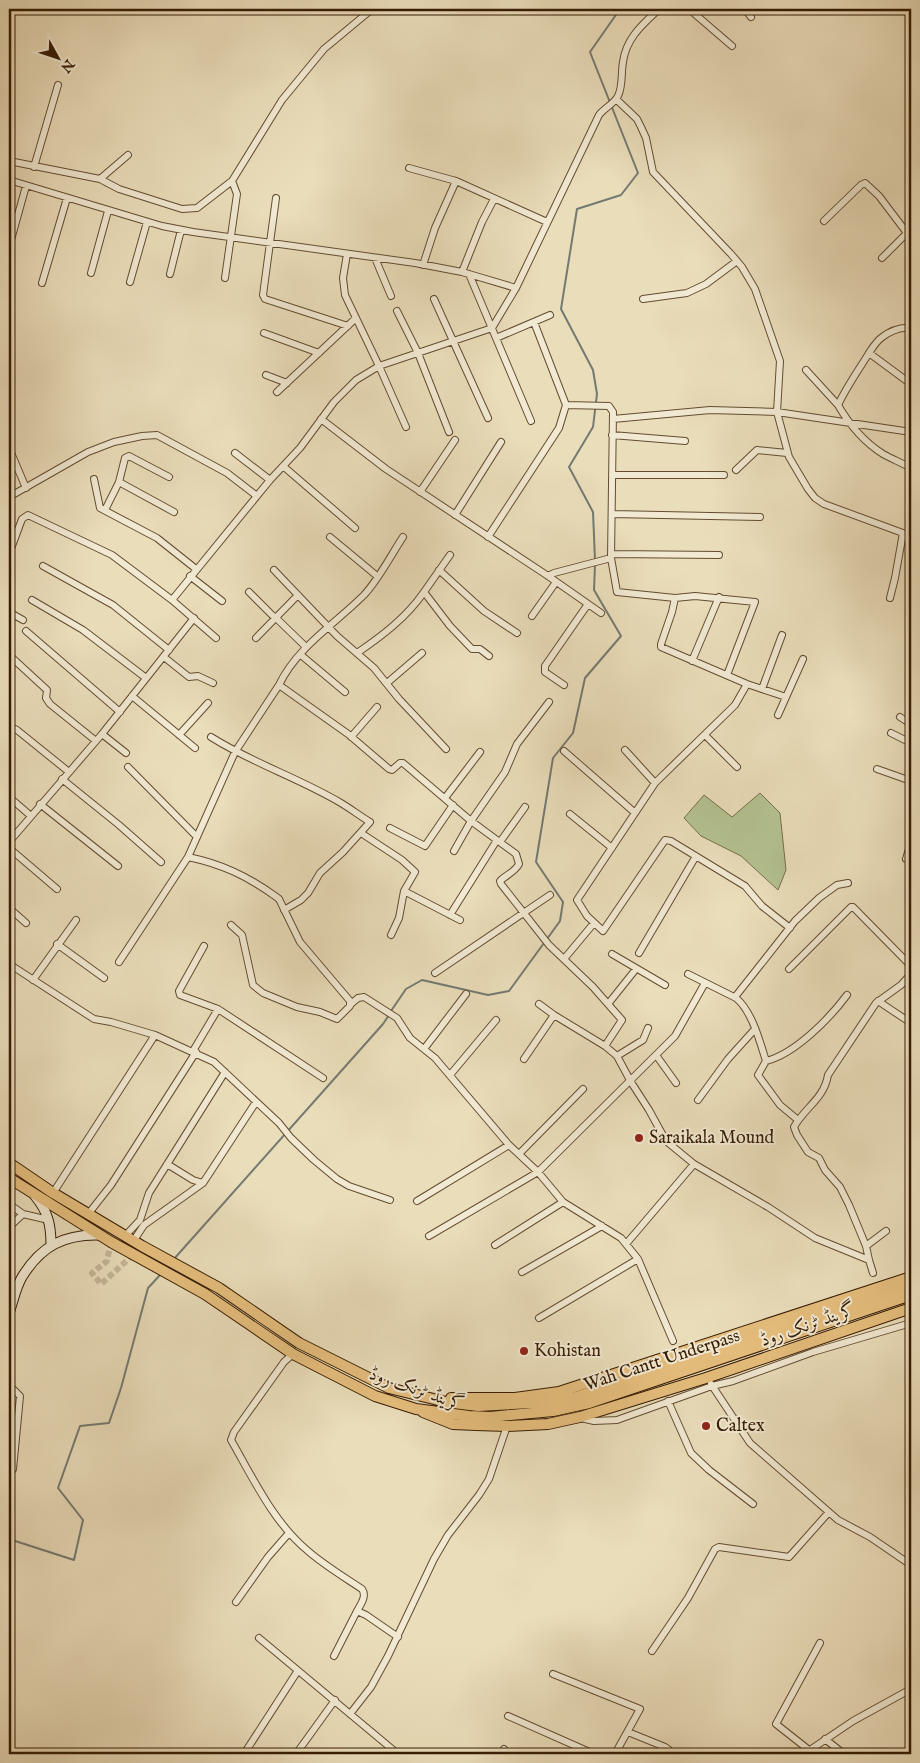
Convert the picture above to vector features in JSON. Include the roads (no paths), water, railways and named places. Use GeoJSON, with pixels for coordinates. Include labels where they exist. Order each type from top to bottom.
{"type":"FeatureCollection","features":[{"type":"Feature","properties":{"kind":"main road","name":"گرینڈ ٹرنک روڈ"},"geometry":{"type":"LineString","coordinates":[[9,1163],[53,1192],[134,1240],[210,1282],[299,1343],[389,1388],[420,1396],[470,1400],[515,1398],[559,1392],[911,1277]]}},
{"type":"Feature","properties":{"kind":"main road","name":"گرینڈ ٹرنک روڈ"},"geometry":{"type":"LineString","coordinates":[[9,1178],[137,1257],[205,1294],[293,1354],[375,1396],[416,1409],[453,1424],[507,1426],[548,1424],[580,1417],[709,1382],[911,1308]]}},
{"type":"Feature","properties":{"kind":"main road"},"geometry":{"type":"LineString","coordinates":[[32,1193],[41,1203],[49,1220],[51,1244]]}},
{"type":"Feature","properties":{"kind":"main road"},"geometry":{"type":"LineString","coordinates":[[9,1313],[22,1278],[35,1260],[51,1244],[75,1236],[100,1235]]}},
{"type":"Feature","properties":{"kind":"main road","name":"Wah Cantt Underpass"},"geometry":{"type":"LineString","coordinates":[[420,1396],[478,1406],[548,1402],[576,1397],[911,1286]]}},
{"type":"Feature","properties":{"kind":"main road","name":"Wah Cantt Underpass"},"geometry":{"type":"LineString","coordinates":[[416,1409],[490,1417],[553,1411],[589,1403],[911,1295]]}},
{"type":"Feature","properties":{"kind":"main road"},"geometry":{"type":"LineString","coordinates":[[293,1354],[299,1343]]}},
{"type":"Feature","properties":{"kind":"street"},"geometry":{"type":"LineString","coordinates":[[172,600],[270,480],[300,448],[334,402],[356,380],[379,366],[492,328],[516,288],[599,115],[615,100],[620,90],[626,47],[636,31],[659,9]]}},
{"type":"Feature","properties":{"kind":"street"},"geometry":{"type":"LineString","coordinates":[[689,9],[732,46]]}},
{"type":"Feature","properties":{"kind":"street"},"geometry":{"type":"LineString","coordinates":[[745,9],[751,17]]}},
{"type":"Feature","properties":{"kind":"street"},"geometry":{"type":"LineString","coordinates":[[9,161],[100,179],[119,189],[182,209],[197,208],[232,181],[282,100],[324,49],[371,10]]}},
{"type":"Feature","properties":{"kind":"street"},"geometry":{"type":"LineString","coordinates":[[34,167],[58,85]]}},
{"type":"Feature","properties":{"kind":"street"},"geometry":{"type":"LineString","coordinates":[[615,100],[642,127],[646,138],[652,172],[737,261],[755,289],[780,361],[777,412],[788,453],[800,478],[815,498],[844,513],[911,536]]}},
{"type":"Feature","properties":{"kind":"street"},"geometry":{"type":"LineString","coordinates":[[100,179],[128,155]]}},
{"type":"Feature","properties":{"kind":"street"},"geometry":{"type":"LineString","coordinates":[[409,168],[456,182],[547,222]]}},
{"type":"Feature","properties":{"kind":"street"},"geometry":{"type":"LineString","coordinates":[[9,180],[108,211],[181,230],[423,265],[466,273],[516,288]]}},
{"type":"Feature","properties":{"kind":"street"},"geometry":{"type":"LineString","coordinates":[[225,278],[237,194],[232,181]]}},
{"type":"Feature","properties":{"kind":"street"},"geometry":{"type":"LineString","coordinates":[[423,265],[434,228],[456,182]]}},
{"type":"Feature","properties":{"kind":"street"},"geometry":{"type":"LineString","coordinates":[[824,221],[865,183],[879,196],[909,231],[882,258]]}},
{"type":"Feature","properties":{"kind":"street"},"geometry":{"type":"LineString","coordinates":[[9,247],[26,186]]}},
{"type":"Feature","properties":{"kind":"street"},"geometry":{"type":"LineString","coordinates":[[42,283],[67,198]]}},
{"type":"Feature","properties":{"kind":"street"},"geometry":{"type":"LineString","coordinates":[[276,198],[262,295],[265,299],[348,326]]}},
{"type":"Feature","properties":{"kind":"street"},"geometry":{"type":"LineString","coordinates":[[494,199],[482,222],[466,273],[492,328],[531,421]]}},
{"type":"Feature","properties":{"kind":"street"},"geometry":{"type":"LineString","coordinates":[[91,273],[108,211]]}},
{"type":"Feature","properties":{"kind":"street"},"geometry":{"type":"LineString","coordinates":[[130,282],[147,222]]}},
{"type":"Feature","properties":{"kind":"street"},"geometry":{"type":"LineString","coordinates":[[170,274],[181,230]]}},
{"type":"Feature","properties":{"kind":"street"},"geometry":{"type":"LineString","coordinates":[[346,254],[343,278],[345,295],[406,427]]}},
{"type":"Feature","properties":{"kind":"street"},"geometry":{"type":"LineString","coordinates":[[375,258],[392,296]]}},
{"type":"Feature","properties":{"kind":"street"},"geometry":{"type":"LineString","coordinates":[[643,299],[687,293],[706,284],[737,261]]}},
{"type":"Feature","properties":{"kind":"street"},"geometry":{"type":"LineString","coordinates":[[434,299],[488,418]]}},
{"type":"Feature","properties":{"kind":"street"},"geometry":{"type":"LineString","coordinates":[[397,312],[418,353],[449,432]]}},
{"type":"Feature","properties":{"kind":"street"},"geometry":{"type":"LineString","coordinates":[[496,338],[550,315]]}},
{"type":"Feature","properties":{"kind":"street"},"geometry":{"type":"LineString","coordinates":[[277,392],[356,318]]}},
{"type":"Feature","properties":{"kind":"street"},"geometry":{"type":"LineString","coordinates":[[488,537],[559,428],[569,404],[534,322]]}},
{"type":"Feature","properties":{"kind":"street"},"geometry":{"type":"LineString","coordinates":[[838,405],[847,386],[875,344],[888,333],[911,328]]}},
{"type":"Feature","properties":{"kind":"street"},"geometry":{"type":"LineString","coordinates":[[264,333],[319,353]]}},
{"type":"Feature","properties":{"kind":"street"},"geometry":{"type":"LineString","coordinates":[[869,353],[911,384]]}},
{"type":"Feature","properties":{"kind":"street"},"geometry":{"type":"LineString","coordinates":[[806,370],[838,405],[848,422],[882,452],[911,468]]}},
{"type":"Feature","properties":{"kind":"street"},"geometry":{"type":"LineString","coordinates":[[266,374],[287,382]]}},
{"type":"Feature","properties":{"kind":"street"},"geometry":{"type":"LineString","coordinates":[[569,404],[612,408],[613,475],[609,557],[617,592],[675,598],[696,596],[719,597],[753,600],[755,602],[727,675]]}},
{"type":"Feature","properties":{"kind":"street"},"geometry":{"type":"LineString","coordinates":[[613,419],[710,410],[777,412],[911,432]]}},
{"type":"Feature","properties":{"kind":"street"},"geometry":{"type":"LineString","coordinates":[[321,419],[386,469],[601,613]]}},
{"type":"Feature","properties":{"kind":"street"},"geometry":{"type":"LineString","coordinates":[[9,498],[88,452],[114,442],[157,435],[227,473],[257,496]]}},
{"type":"Feature","properties":{"kind":"street"},"geometry":{"type":"LineString","coordinates":[[612,435],[685,441]]}},
{"type":"Feature","properties":{"kind":"street"},"geometry":{"type":"LineString","coordinates":[[420,492],[455,440]]}},
{"type":"Feature","properties":{"kind":"street"},"geometry":{"type":"LineString","coordinates":[[455,515],[501,442]]}},
{"type":"Feature","properties":{"kind":"street"},"geometry":{"type":"LineString","coordinates":[[9,448],[26,488]]}},
{"type":"Feature","properties":{"kind":"street"},"geometry":{"type":"LineString","coordinates":[[736,470],[757,450],[788,453]]}},
{"type":"Feature","properties":{"kind":"street"},"geometry":{"type":"LineString","coordinates":[[236,453],[270,480]]}},
{"type":"Feature","properties":{"kind":"street"},"geometry":{"type":"LineString","coordinates":[[105,510],[120,482],[125,458],[129,456],[169,478]]}},
{"type":"Feature","properties":{"kind":"street"},"geometry":{"type":"LineString","coordinates":[[283,466],[355,528]]}},
{"type":"Feature","properties":{"kind":"street"},"geometry":{"type":"LineString","coordinates":[[613,475],[724,474]]}},
{"type":"Feature","properties":{"kind":"street"},"geometry":{"type":"LineString","coordinates":[[94,479],[100,508],[156,538],[196,569]]}},
{"type":"Feature","properties":{"kind":"street"},"geometry":{"type":"LineString","coordinates":[[120,482],[174,512]]}},
{"type":"Feature","properties":{"kind":"street"},"geometry":{"type":"LineString","coordinates":[[612,514],[760,517]]}},
{"type":"Feature","properties":{"kind":"street"},"geometry":{"type":"LineString","coordinates":[[9,554],[22,519],[25,515],[28,515],[112,555],[172,600],[216,638]]}},
{"type":"Feature","properties":{"kind":"street"},"geometry":{"type":"LineString","coordinates":[[890,598],[903,533]]}},
{"type":"Feature","properties":{"kind":"street"},"geometry":{"type":"LineString","coordinates":[[330,537],[377,576]]}},
{"type":"Feature","properties":{"kind":"street"},"geometry":{"type":"LineString","coordinates":[[118,962],[188,857],[235,752],[284,675],[306,647],[330,628],[365,593],[403,537]]}},
{"type":"Feature","properties":{"kind":"street"},"geometry":{"type":"LineString","coordinates":[[357,653],[382,635],[416,604],[450,555]]}},
{"type":"Feature","properties":{"kind":"street"},"geometry":{"type":"LineString","coordinates":[[548,576],[609,557],[719,555]]}},
{"type":"Feature","properties":{"kind":"street"},"geometry":{"type":"LineString","coordinates":[[43,566],[113,605],[169,650]]}},
{"type":"Feature","properties":{"kind":"street"},"geometry":{"type":"LineString","coordinates":[[274,570],[387,683],[399,699],[446,749]]}},
{"type":"Feature","properties":{"kind":"street"},"geometry":{"type":"LineString","coordinates":[[439,570],[484,611],[518,633]]}},
{"type":"Feature","properties":{"kind":"street"},"geometry":{"type":"LineString","coordinates":[[190,576],[222,601]]}},
{"type":"Feature","properties":{"kind":"street"},"geometry":{"type":"LineString","coordinates":[[532,616],[556,582]]}},
{"type":"Feature","properties":{"kind":"street"},"geometry":{"type":"LineString","coordinates":[[249,592],[306,647]]}},
{"type":"Feature","properties":{"kind":"street"},"geometry":{"type":"LineString","coordinates":[[424,592],[450,626],[472,649],[480,649],[490,656]]}},
{"type":"Feature","properties":{"kind":"street"},"geometry":{"type":"LineString","coordinates":[[256,638],[298,595]]}},
{"type":"Feature","properties":{"kind":"street"},"geometry":{"type":"LineString","coordinates":[[692,661],[719,597]]}},
{"type":"Feature","properties":{"kind":"street"},"geometry":{"type":"LineString","coordinates":[[675,598],[661,648],[747,684],[786,697]]}},
{"type":"Feature","properties":{"kind":"street"},"geometry":{"type":"LineString","coordinates":[[32,600],[83,630],[146,678]]}},
{"type":"Feature","properties":{"kind":"street"},"geometry":{"type":"LineString","coordinates":[[564,685],[546,672],[545,666],[588,604]]}},
{"type":"Feature","properties":{"kind":"street"},"geometry":{"type":"LineString","coordinates":[[9,612],[24,620]]}},
{"type":"Feature","properties":{"kind":"street"},"geometry":{"type":"LineString","coordinates":[[9,842],[102,734],[194,618]]}},
{"type":"Feature","properties":{"kind":"street"},"geometry":{"type":"LineString","coordinates":[[26,631],[120,712]]}},
{"type":"Feature","properties":{"kind":"street"},"geometry":{"type":"LineString","coordinates":[[762,689],[782,635]]}},
{"type":"Feature","properties":{"kind":"street"},"geometry":{"type":"LineString","coordinates":[[387,683],[422,653]]}},
{"type":"Feature","properties":{"kind":"street"},"geometry":{"type":"LineString","coordinates":[[300,654],[345,692]]}},
{"type":"Feature","properties":{"kind":"street"},"geometry":{"type":"LineString","coordinates":[[9,655],[47,690],[46,698],[50,704],[96,741]]}},
{"type":"Feature","properties":{"kind":"street"},"geometry":{"type":"LineString","coordinates":[[164,656],[189,677],[198,676],[213,683]]}},
{"type":"Feature","properties":{"kind":"street"},"geometry":{"type":"LineString","coordinates":[[778,714],[803,659]]}},
{"type":"Feature","properties":{"kind":"street"},"geometry":{"type":"LineString","coordinates":[[747,684],[735,705],[655,783],[577,900],[588,916],[603,931],[665,840],[671,841],[745,886],[762,906],[790,928]]}},
{"type":"Feature","properties":{"kind":"street"},"geometry":{"type":"LineString","coordinates":[[279,685],[351,737],[389,769],[392,770],[398,764],[403,763],[472,821],[516,854],[519,860],[517,868],[500,882],[548,945],[593,987],[622,1020],[605,1046]]}},
{"type":"Feature","properties":{"kind":"street"},"geometry":{"type":"LineString","coordinates":[[132,696],[195,748]]}},
{"type":"Feature","properties":{"kind":"street"},"geometry":{"type":"LineString","coordinates":[[454,851],[505,772],[518,744],[549,702]]}},
{"type":"Feature","properties":{"kind":"street"},"geometry":{"type":"LineString","coordinates":[[179,735],[208,703]]}},
{"type":"Feature","properties":{"kind":"street"},"geometry":{"type":"LineString","coordinates":[[351,737],[377,707]]}},
{"type":"Feature","properties":{"kind":"street"},"geometry":{"type":"LineString","coordinates":[[900,717],[911,724]]}},
{"type":"Feature","properties":{"kind":"street"},"geometry":{"type":"LineString","coordinates":[[9,726],[17,730],[69,772]]}},
{"type":"Feature","properties":{"kind":"street"},"geometry":{"type":"LineString","coordinates":[[891,732],[911,743]]}},
{"type":"Feature","properties":{"kind":"street"},"geometry":{"type":"LineString","coordinates":[[102,734],[126,753]]}},
{"type":"Feature","properties":{"kind":"street"},"geometry":{"type":"LineString","coordinates":[[705,735],[737,767]]}},
{"type":"Feature","properties":{"kind":"street"},"geometry":{"type":"LineString","coordinates":[[211,737],[235,752],[292,778],[370,822],[320,872],[302,900],[284,910]]}},
{"type":"Feature","properties":{"kind":"street"},"geometry":{"type":"LineString","coordinates":[[625,750],[655,783]]}},
{"type":"Feature","properties":{"kind":"street"},"geometry":{"type":"LineString","coordinates":[[564,751],[634,812]]}},
{"type":"Feature","properties":{"kind":"street"},"geometry":{"type":"LineString","coordinates":[[445,798],[480,752]]}},
{"type":"Feature","properties":{"kind":"street"},"geometry":{"type":"LineString","coordinates":[[128,767],[197,837]]}},
{"type":"Feature","properties":{"kind":"street"},"geometry":{"type":"LineString","coordinates":[[877,770],[911,781]]}},
{"type":"Feature","properties":{"kind":"street"},"geometry":{"type":"LineString","coordinates":[[62,779],[161,862]]}},
{"type":"Feature","properties":{"kind":"street"},"geometry":{"type":"LineString","coordinates":[[9,797],[31,816]]}},
{"type":"Feature","properties":{"kind":"street"},"geometry":{"type":"LineString","coordinates":[[40,804],[118,866]]}},
{"type":"Feature","properties":{"kind":"street"},"geometry":{"type":"LineString","coordinates":[[390,828],[425,846],[453,805]]}},
{"type":"Feature","properties":{"kind":"street"},"geometry":{"type":"LineString","coordinates":[[450,915],[498,841],[525,807]]}},
{"type":"Feature","properties":{"kind":"street"},"geometry":{"type":"LineString","coordinates":[[570,814],[612,848]]}},
{"type":"Feature","properties":{"kind":"street"},"geometry":{"type":"LineString","coordinates":[[361,833],[402,860],[414,869],[415,872],[404,891],[399,918],[391,935]]}},
{"type":"Feature","properties":{"kind":"street"},"geometry":{"type":"LineString","coordinates":[[906,859],[911,842]]}},
{"type":"Feature","properties":{"kind":"street"},"geometry":{"type":"LineString","coordinates":[[9,848],[57,889]]}},
{"type":"Feature","properties":{"kind":"street"},"geometry":{"type":"LineString","coordinates":[[638,953],[696,856]]}},
{"type":"Feature","properties":{"kind":"street"},"geometry":{"type":"LineString","coordinates":[[188,857],[205,860],[238,872],[276,896],[300,942],[351,1004]]}},
{"type":"Feature","properties":{"kind":"street"},"geometry":{"type":"LineString","coordinates":[[735,997],[790,928],[819,898],[837,885],[848,883]]}},
{"type":"Feature","properties":{"kind":"street"},"geometry":{"type":"LineString","coordinates":[[404,891],[460,920]]}},
{"type":"Feature","properties":{"kind":"street"},"geometry":{"type":"LineString","coordinates":[[435,973],[550,895]]}},
{"type":"Feature","properties":{"kind":"street"},"geometry":{"type":"LineString","coordinates":[[788,969],[851,907],[854,907],[911,966]]}},
{"type":"Feature","properties":{"kind":"street"},"geometry":{"type":"LineString","coordinates":[[9,908],[26,923]]}},
{"type":"Feature","properties":{"kind":"street"},"geometry":{"type":"LineString","coordinates":[[33,980],[76,920]]}},
{"type":"Feature","properties":{"kind":"street"},"geometry":{"type":"LineString","coordinates":[[564,959],[594,923]]}},
{"type":"Feature","properties":{"kind":"street"},"geometry":{"type":"LineString","coordinates":[[231,925],[242,935],[253,985],[263,993],[297,1007],[320,1012],[337,1019],[358,998],[364,997],[397,1018],[410,1038],[435,1058],[518,1154],[538,1172],[564,1202],[620,1238],[626,1244],[638,1260],[673,1340]]}},
{"type":"Feature","properties":{"kind":"street"},"geometry":{"type":"LineString","coordinates":[[57,944],[104,978]]}},
{"type":"Feature","properties":{"kind":"street"},"geometry":{"type":"LineString","coordinates":[[204,946],[179,991],[180,994],[218,1009],[323,1078]]}},
{"type":"Feature","properties":{"kind":"street"},"geometry":{"type":"LineString","coordinates":[[612,954],[664,985]]}},
{"type":"Feature","properties":{"kind":"street"},"geometry":{"type":"LineString","coordinates":[[9,964],[94,1019],[155,1035],[214,1062],[279,1123],[291,1138],[314,1160],[338,1180],[349,1186],[390,1200]]}},
{"type":"Feature","properties":{"kind":"street"},"geometry":{"type":"LineString","coordinates":[[608,1004],[636,968]]}},
{"type":"Feature","properties":{"kind":"street"},"geometry":{"type":"LineString","coordinates":[[688,974],[742,1002],[755,1029],[766,1060],[758,1075],[780,1105],[798,1120]]}},
{"type":"Feature","properties":{"kind":"street"},"geometry":{"type":"LineString","coordinates":[[873,1273],[866,1246],[840,1187],[824,1170],[819,1158],[808,1152],[794,1127],[821,1095],[826,1086],[828,1075],[878,1001],[901,985],[911,974]]}},
{"type":"Feature","properties":{"kind":"street"},"geometry":{"type":"LineString","coordinates":[[429,1236],[538,1172],[675,1036],[705,983]]}},
{"type":"Feature","properties":{"kind":"street"},"geometry":{"type":"LineString","coordinates":[[424,1049],[466,994]]}},
{"type":"Feature","properties":{"kind":"street"},"geometry":{"type":"LineString","coordinates":[[766,1060],[775,1059],[806,1037],[833,1012],[847,995]]}},
{"type":"Feature","properties":{"kind":"street"},"geometry":{"type":"LineString","coordinates":[[878,1001],[911,1023]]}},
{"type":"Feature","properties":{"kind":"street"},"geometry":{"type":"LineString","coordinates":[[539,1004],[605,1046],[617,1056],[630,1082],[649,1110],[666,1141],[694,1164],[768,1207],[815,1238],[869,1260]]}},
{"type":"Feature","properties":{"kind":"street"},"geometry":{"type":"LineString","coordinates":[[89,1213],[111,1185],[194,1052],[218,1009]]}},
{"type":"Feature","properties":{"kind":"street"},"geometry":{"type":"LineString","coordinates":[[524,1059],[554,1015]]}},
{"type":"Feature","properties":{"kind":"street"},"geometry":{"type":"LineString","coordinates":[[450,1075],[496,1020]]}},
{"type":"Feature","properties":{"kind":"street"},"geometry":{"type":"LineString","coordinates":[[617,1056],[644,1040],[648,1028]]}},
{"type":"Feature","properties":{"kind":"street"},"geometry":{"type":"LineString","coordinates":[[698,1100],[728,1059],[755,1029]]}},
{"type":"Feature","properties":{"kind":"street"},"geometry":{"type":"LineString","coordinates":[[53,1192],[155,1035]]}},
{"type":"Feature","properties":{"kind":"street"},"geometry":{"type":"LineString","coordinates":[[656,1055],[676,1083]]}},
{"type":"Feature","properties":{"kind":"street"},"geometry":{"type":"LineString","coordinates":[[134,1240],[149,1193],[224,1072]]}},
{"type":"Feature","properties":{"kind":"street"},"geometry":{"type":"LineString","coordinates":[[518,1154],[583,1089]]}},
{"type":"Feature","properties":{"kind":"street"},"geometry":{"type":"LineString","coordinates":[[134,1240],[144,1225],[203,1183],[256,1102]]}},
{"type":"Feature","properties":{"kind":"street"},"geometry":{"type":"LineString","coordinates":[[417,1201],[510,1144]]}},
{"type":"Feature","properties":{"kind":"street"},"geometry":{"type":"LineString","coordinates":[[167,1164],[194,1180],[203,1183]]}},
{"type":"Feature","properties":{"kind":"street"},"geometry":{"type":"LineString","coordinates":[[626,1244],[694,1164]]}},
{"type":"Feature","properties":{"kind":"street"},"geometry":{"type":"LineString","coordinates":[[495,1245],[564,1202]]}},
{"type":"Feature","properties":{"kind":"street"},"geometry":{"type":"LineString","coordinates":[[9,1204],[23,1214],[49,1220]]}},
{"type":"Feature","properties":{"kind":"street"},"geometry":{"type":"LineString","coordinates":[[9,1227],[23,1214]]}},
{"type":"Feature","properties":{"kind":"street"},"geometry":{"type":"LineString","coordinates":[[522,1272],[602,1226]]}},
{"type":"Feature","properties":{"kind":"street"},"geometry":{"type":"LineString","coordinates":[[866,1246],[886,1231]]}},
{"type":"Feature","properties":{"kind":"street"},"geometry":{"type":"LineString","coordinates":[[539,1318],[638,1260]]}},
{"type":"Feature","properties":{"kind":"street"},"geometry":{"type":"LineString","coordinates":[[885,1317],[886,1329]]}},
{"type":"Feature","properties":{"kind":"street"},"geometry":{"type":"LineString","coordinates":[[580,1417],[594,1422],[616,1420],[668,1401],[709,1382],[733,1381],[813,1352],[911,1322]]}},
{"type":"Feature","properties":{"kind":"street"},"geometry":{"type":"LineString","coordinates":[[293,1354],[284,1362],[239,1424],[231,1440],[273,1513],[289,1533],[307,1551],[364,1592],[364,1597],[334,1656]]}},
{"type":"Feature","properties":{"kind":"street"},"geometry":{"type":"LineString","coordinates":[[709,1382],[750,1443],[838,1520],[870,1537],[911,1565]]}},
{"type":"Feature","properties":{"kind":"street"},"geometry":{"type":"LineString","coordinates":[[9,1385],[20,1396],[13,1469]]}},
{"type":"Feature","properties":{"kind":"street"},"geometry":{"type":"LineString","coordinates":[[668,1401],[691,1452],[709,1470],[753,1504]]}},
{"type":"Feature","properties":{"kind":"street"},"geometry":{"type":"LineString","coordinates":[[350,1714],[371,1687],[388,1656],[434,1559],[448,1535],[489,1479],[507,1426]]}},
{"type":"Feature","properties":{"kind":"street"},"geometry":{"type":"LineString","coordinates":[[652,1651],[688,1598],[715,1549],[719,1547],[789,1557],[829,1512]]}},
{"type":"Feature","properties":{"kind":"street"},"geometry":{"type":"LineString","coordinates":[[236,1602],[268,1557],[289,1533]]}},
{"type":"Feature","properties":{"kind":"street"},"geometry":{"type":"LineString","coordinates":[[357,1611],[398,1637]]}},
{"type":"Feature","properties":{"kind":"street"},"geometry":{"type":"LineString","coordinates":[[259,1638],[398,1754]]}},
{"type":"Feature","properties":{"kind":"street"},"geometry":{"type":"LineString","coordinates":[[820,1643],[776,1724],[806,1752],[852,1720],[911,1689]]}},
{"type":"Feature","properties":{"kind":"street"},"geometry":{"type":"LineString","coordinates":[[244,1754],[298,1672]]}},
{"type":"Feature","properties":{"kind":"street"},"geometry":{"type":"LineString","coordinates":[[553,1674],[640,1709],[615,1754]]}},
{"type":"Feature","properties":{"kind":"street"},"geometry":{"type":"LineString","coordinates":[[296,1754],[335,1700]]}},
{"type":"Feature","properties":{"kind":"street"},"geometry":{"type":"LineString","coordinates":[[508,1716],[594,1754]]}},
{"type":"Feature","properties":{"kind":"street"},"geometry":{"type":"LineString","coordinates":[[628,1732],[665,1747],[669,1750],[669,1754]]}},
{"type":"Feature","properties":{"kind":"street"},"geometry":{"type":"LineString","coordinates":[[825,1739],[844,1754]]}},
{"type":"Feature","properties":{"kind":"waterway"},"geometry":{"type":"LineString","coordinates":[[595,560],[593,512],[569,467],[593,427],[597,394],[593,370],[561,309],[577,209],[621,195],[638,173],[590,52],[620,9]]}},
{"type":"Feature","properties":{"kind":"waterway"},"geometry":{"type":"LineString","coordinates":[[547,939],[560,921],[563,902],[536,862],[553,758],[573,733],[585,678],[621,636],[594,590],[595,565]]}},
{"type":"Feature","properties":{"kind":"waterway"},"geometry":{"type":"LineString","coordinates":[[391,1011],[406,989],[422,980],[488,995],[509,991],[544,943]]}},
{"type":"Feature","properties":{"kind":"waterway"},"geometry":{"type":"LineString","coordinates":[[174,1259],[389,1015]]}},
{"type":"Feature","properties":{"kind":"waterway"},"geometry":{"type":"LineString","coordinates":[[9,1539],[74,1560],[83,1520],[58,1488],[80,1426],[109,1423],[121,1388],[148,1288],[161,1274]]}},
{"type":"Feature","properties":{"kind":"tunnel"},"geometry":{"type":"LineString","coordinates":[[111,1242],[107,1261],[92,1273],[101,1284],[133,1255]]}},
{"type":"Feature","properties":{"kind":"place","name":"Saraikala Mound"},"geometry":{"type":"Point","coordinates":[639,1138]}},
{"type":"Feature","properties":{"kind":"place","name":"Kohistan"},"geometry":{"type":"Point","coordinates":[524,1351]}},
{"type":"Feature","properties":{"kind":"place","name":"Caltex"},"geometry":{"type":"Point","coordinates":[706,1426]}}]}
